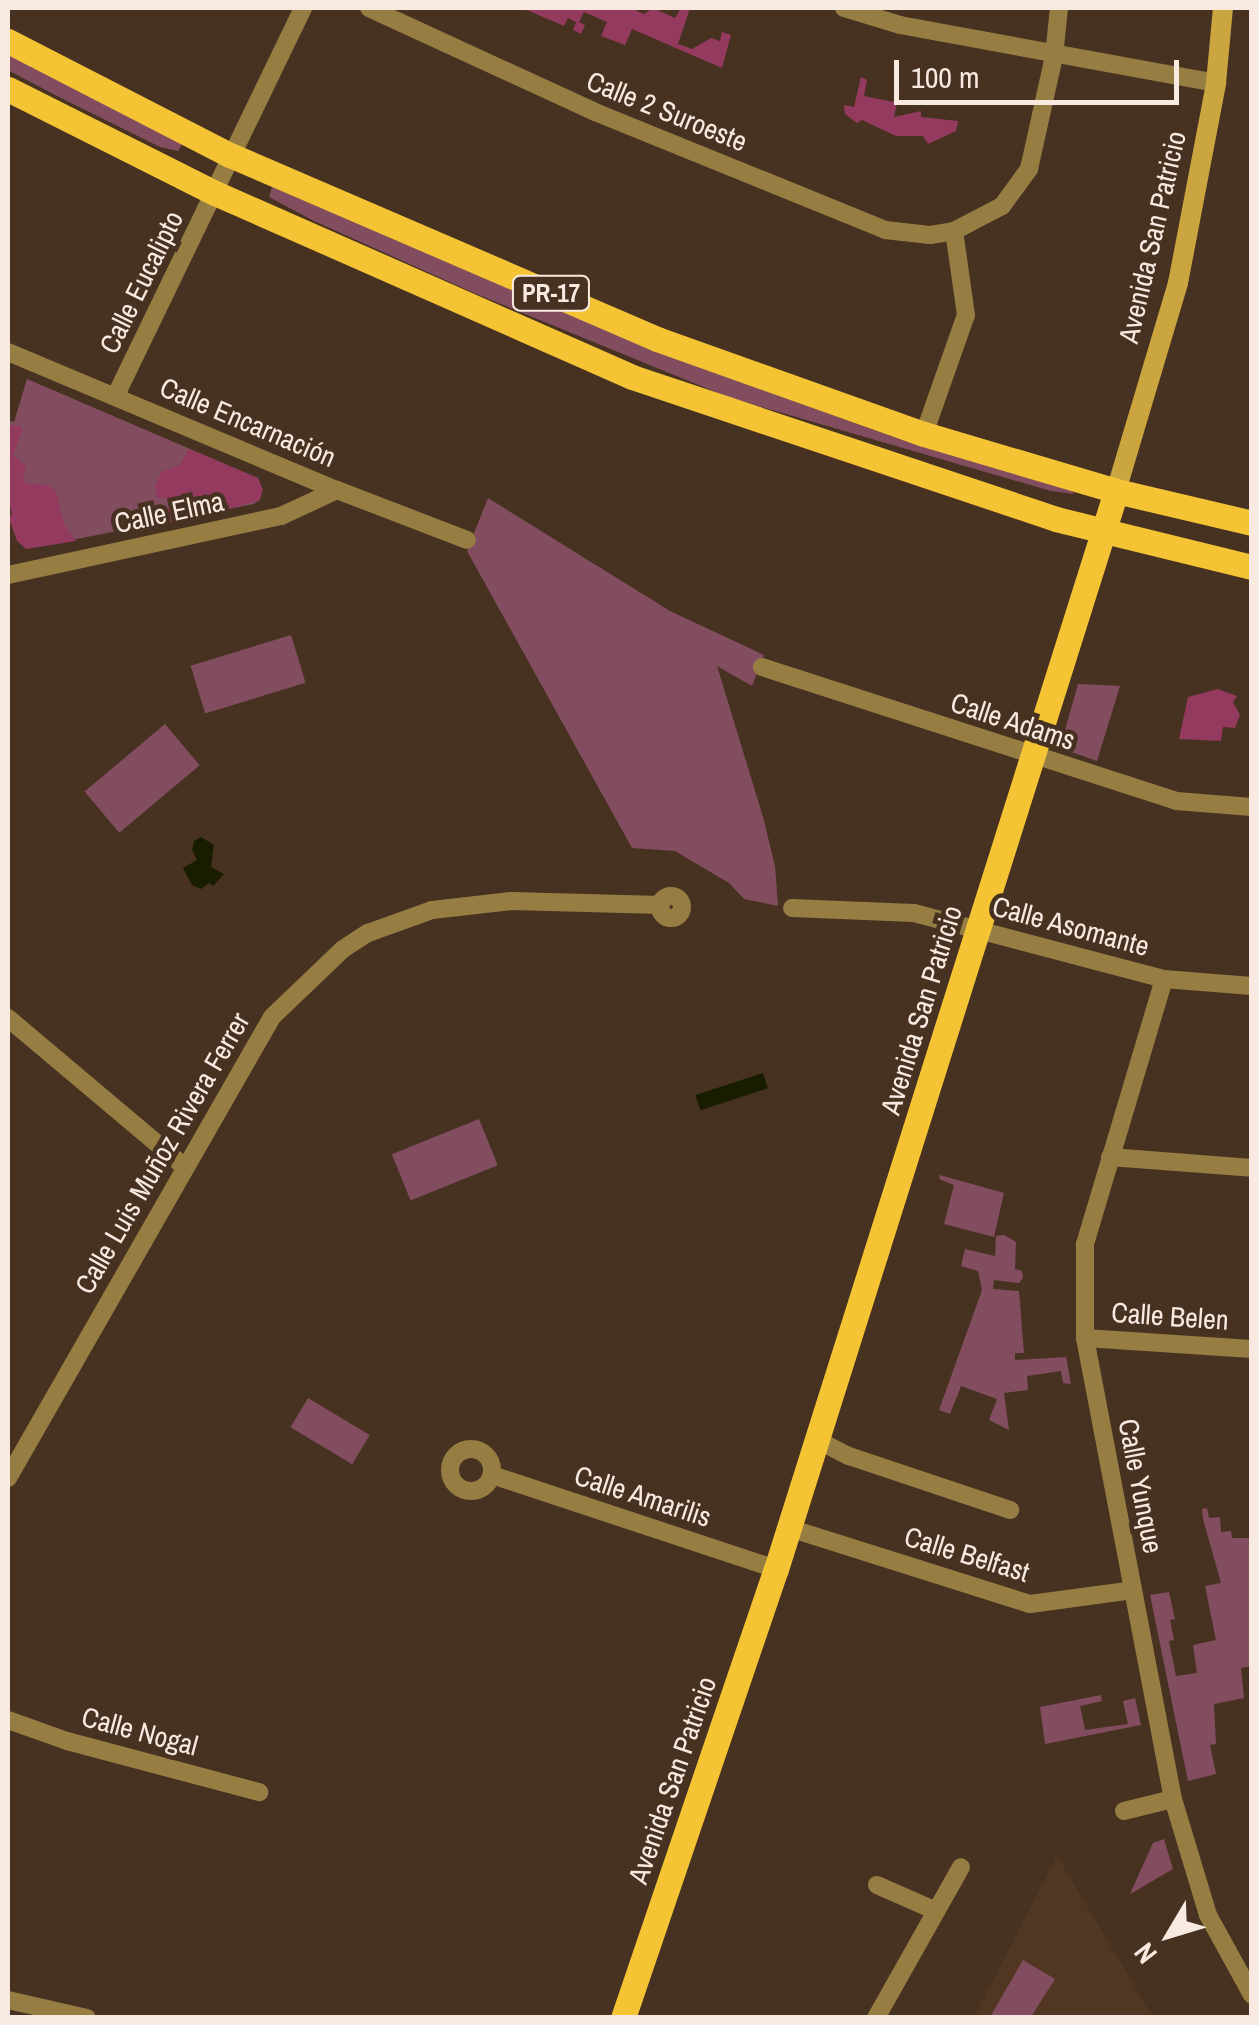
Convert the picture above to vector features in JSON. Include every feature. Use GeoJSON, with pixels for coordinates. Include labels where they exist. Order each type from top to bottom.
{"type":"FeatureCollection","features":[{"type":"Feature","properties":{"kind":"main road","name":"PR-17"},"geometry":{"type":"LineString","coordinates":[[8,41],[230,155],[657,339],[924,434],[1116,491],[1252,523]]}},
{"type":"Feature","properties":{"kind":"main road","name":"PR-17"},"geometry":{"type":"LineString","coordinates":[[8,89],[215,192],[648,383],[1104,533],[1252,567]]}},
{"type":"Feature","properties":{"kind":"main road","name":"Avenida San Patricio"},"geometry":{"type":"LineString","coordinates":[[623,2018],[790,1528],[1116,491]]}},
{"type":"Feature","properties":{"kind":"street","name":"Calle Eucalipto"},"geometry":{"type":"LineString","coordinates":[[116,395],[303,8]]}},
{"type":"Feature","properties":{"kind":"street","name":"Calle 2 Suroeste"},"geometry":{"type":"LineString","coordinates":[[368,8],[595,112],[885,230],[930,235],[954,230]]}},
{"type":"Feature","properties":{"kind":"street"},"geometry":{"type":"LineString","coordinates":[[844,8],[901,16],[1054,56],[1216,83]]}},
{"type":"Feature","properties":{"kind":"street"},"geometry":{"type":"LineString","coordinates":[[924,434],[966,314],[954,230],[1002,206],[1029,169],[1054,56],[1059,8]]}},
{"type":"Feature","properties":{"kind":"street","name":"Avenida San Patricio"},"geometry":{"type":"LineString","coordinates":[[1116,491],[1178,283],[1216,83],[1222,8]]}},
{"type":"Feature","properties":{"kind":"street","name":"Calle Encarnación"},"geometry":{"type":"LineString","coordinates":[[8,352],[337,490],[467,540]]}},
{"type":"Feature","properties":{"kind":"street","name":"Calle Elma"},"geometry":{"type":"LineString","coordinates":[[8,575],[281,516],[337,490]]}},
{"type":"Feature","properties":{"kind":"street","name":"Calle Adams"},"geometry":{"type":"LineString","coordinates":[[762,667],[1031,757],[1176,800],[1252,807]]}},
{"type":"Feature","properties":{"kind":"street","name":"Calle Luis Muñoz Rivera Ferrer"},"geometry":{"type":"LineString","coordinates":[[8,1478],[272,1017],[342,950],[368,934],[432,910],[511,902],[661,905]]}},
{"type":"Feature","properties":{"kind":"street","name":"Calle Asomante"},"geometry":{"type":"LineString","coordinates":[[792,908],[914,913],[1164,979],[1252,986]]}},
{"type":"Feature","properties":{"kind":"street","name":"Calle Yunque"},"geometry":{"type":"LineString","coordinates":[[1164,979],[1085,1244],[1085,1338],[1174,1799],[1208,1915],[1252,1995]]}},
{"type":"Feature","properties":{"kind":"street"},"geometry":{"type":"LineString","coordinates":[[8,1018],[185,1167]]}},
{"type":"Feature","properties":{"kind":"street"},"geometry":{"type":"LineString","coordinates":[[1110,1157],[1252,1168]]}},
{"type":"Feature","properties":{"kind":"street","name":"Calle Belen"},"geometry":{"type":"LineString","coordinates":[[1085,1338],[1252,1349]]}},
{"type":"Feature","properties":{"kind":"street"},"geometry":{"type":"LineString","coordinates":[[817,1440],[850,1456],[1010,1510]]}},
{"type":"Feature","properties":{"kind":"street","name":"Calle Amarilis"},"geometry":{"type":"LineString","coordinates":[[492,1475],[776,1569]]}},
{"type":"Feature","properties":{"kind":"street","name":"Calle Belfast"},"geometry":{"type":"LineString","coordinates":[[790,1528],[1030,1604],[1133,1590]]}},
{"type":"Feature","properties":{"kind":"street","name":"Calle Nogal"},"geometry":{"type":"LineString","coordinates":[[8,1720],[68,1741],[259,1792]]}},
{"type":"Feature","properties":{"kind":"street"},"geometry":{"type":"LineString","coordinates":[[1124,1811],[1174,1799]]}},
{"type":"Feature","properties":{"kind":"street"},"geometry":{"type":"LineString","coordinates":[[876,2018],[961,1867]]}},
{"type":"Feature","properties":{"kind":"street"},"geometry":{"type":"LineString","coordinates":[[878,1885],[936,1910]]}},
{"type":"Feature","properties":{"kind":"street"},"geometry":{"type":"LineString","coordinates":[[8,2000],[87,2018]]}},
{"type":"Feature","properties":{"kind":"shaded area"},"geometry":{"type":"Polygon","coordinates":[[[522,8],[630,8],[644,14],[653,8],[675,18],[681,8],[690,8],[678,44],[692,49],[711,38],[720,41],[722,32],[731,35],[722,68],[632,29],[625,45],[601,36],[607,22],[584,12],[579,22],[585,25],[581,34],[573,30],[576,22],[568,18],[564,26],[522,8]]]}},
{"type":"Feature","properties":{"kind":"shaded area"},"geometry":{"type":"Polygon","coordinates":[[[8,53],[183,143],[178,151],[160,147],[57,96],[8,70],[8,53]]]}},
{"type":"Feature","properties":{"kind":"shaded area"},"geometry":{"type":"Polygon","coordinates":[[[861,77],[867,80],[864,96],[893,102],[900,90],[894,117],[921,111],[921,117],[958,121],[956,131],[928,144],[923,136],[896,136],[862,120],[857,123],[845,114],[844,105],[854,107],[861,77]]]}},
{"type":"Feature","properties":{"kind":"shaded area"},"geometry":{"type":"Polygon","coordinates":[[[272,187],[671,357],[896,438],[1071,489],[1074,494],[1051,491],[728,397],[474,293],[314,221],[269,197],[272,187]]]}},
{"type":"Feature","properties":{"kind":"shaded area"},"geometry":{"type":"Polygon","coordinates":[[[27,379],[258,478],[261,498],[254,504],[26,549],[8,420],[14,422],[27,379]]]}},
{"type":"Feature","properties":{"kind":"shaded area"},"geometry":{"type":"Polygon","coordinates":[[[10,425],[20,426],[22,431],[13,455],[26,466],[23,479],[27,484],[47,485],[56,491],[65,526],[76,541],[26,549],[17,541],[8,516],[12,515],[8,497],[10,425]]]}},
{"type":"Feature","properties":{"kind":"shaded area"},"geometry":{"type":"Polygon","coordinates":[[[189,449],[258,478],[263,490],[259,501],[157,525],[161,512],[170,507],[191,506],[186,500],[157,498],[155,488],[161,472],[180,465],[189,449]]]}},
{"type":"Feature","properties":{"kind":"shaded area"},"geometry":{"type":"Polygon","coordinates":[[[488,498],[670,611],[764,655],[752,686],[717,666],[763,817],[775,866],[778,906],[744,899],[729,883],[675,851],[632,848],[467,551],[488,498]]]}},
{"type":"Feature","properties":{"kind":"shaded area"},"geometry":{"type":"Polygon","coordinates":[[[291,635],[306,683],[205,714],[191,666],[291,635]]]}},
{"type":"Feature","properties":{"kind":"shaded area"},"geometry":{"type":"Polygon","coordinates":[[[1078,684],[1120,686],[1097,761],[1060,748],[1078,684]]]}},
{"type":"Feature","properties":{"kind":"shaded area"},"geometry":{"type":"Polygon","coordinates":[[[1218,689],[1237,696],[1233,702],[1240,715],[1235,728],[1223,727],[1221,741],[1179,739],[1188,697],[1218,689]]]}},
{"type":"Feature","properties":{"kind":"shaded area"},"geometry":{"type":"Polygon","coordinates":[[[165,724],[200,765],[119,833],[85,791],[165,724]]]}},
{"type":"Feature","properties":{"kind":"shaded area"},"geometry":{"type":"Polygon","coordinates":[[[201,837],[214,845],[211,867],[224,874],[213,886],[209,883],[201,889],[192,885],[183,868],[197,860],[192,850],[194,841],[201,837]]]}},
{"type":"Feature","properties":{"kind":"shaded area"},"geometry":{"type":"Polygon","coordinates":[[[763,1073],[768,1088],[700,1110],[695,1095],[763,1073]]]}},
{"type":"Feature","properties":{"kind":"shaded area"},"geometry":{"type":"Polygon","coordinates":[[[479,1119],[498,1165],[411,1201],[392,1154],[479,1119]]]}},
{"type":"Feature","properties":{"kind":"shaded area"},"geometry":{"type":"Polygon","coordinates":[[[940,1175],[1004,1193],[994,1237],[944,1224],[954,1185],[939,1179],[940,1175]]]}},
{"type":"Feature","properties":{"kind":"shaded area"},"geometry":{"type":"Polygon","coordinates":[[[1004,1235],[1016,1242],[1015,1269],[1022,1271],[1023,1278],[1019,1283],[994,1280],[993,1289],[1019,1291],[1024,1353],[1015,1353],[1015,1360],[1066,1357],[1071,1384],[1063,1383],[1061,1371],[1027,1376],[1028,1390],[1004,1393],[1009,1430],[989,1420],[997,1399],[961,1386],[950,1414],[939,1410],[982,1290],[978,1271],[961,1266],[965,1249],[995,1256],[996,1236],[1004,1235]]]}},
{"type":"Feature","properties":{"kind":"shaded area"},"geometry":{"type":"Polygon","coordinates":[[[308,1398],[370,1435],[352,1464],[290,1427],[308,1398]]]}},
{"type":"Feature","properties":{"kind":"shaded area"},"geometry":{"type":"Polygon","coordinates":[[[1207,1508],[1209,1518],[1220,1517],[1221,1532],[1231,1531],[1232,1538],[1251,1538],[1251,1666],[1241,1668],[1244,1698],[1214,1704],[1216,1744],[1210,1745],[1216,1774],[1188,1781],[1150,1595],[1169,1592],[1175,1619],[1170,1620],[1174,1640],[1169,1641],[1176,1676],[1197,1673],[1193,1645],[1216,1640],[1205,1586],[1221,1583],[1203,1519],[1202,1509],[1207,1508]]]}},
{"type":"Feature","properties":{"kind":"shaded area"},"geometry":{"type":"Polygon","coordinates":[[[1101,1695],[1102,1701],[1080,1706],[1085,1730],[1128,1724],[1123,1701],[1135,1698],[1141,1725],[1045,1744],[1040,1707],[1101,1695]]]}},
{"type":"Feature","properties":{"kind":"shaded area"},"geometry":{"type":"Polygon","coordinates":[[[1164,1839],[1173,1869],[1130,1894],[1153,1843],[1164,1839]]]}},
{"type":"Feature","properties":{"kind":"shaded area"},"geometry":{"type":"Polygon","coordinates":[[[1057,1856],[1153,2017],[974,2017],[1057,1856]]]}},
{"type":"Feature","properties":{"kind":"shaded area"},"geometry":{"type":"Polygon","coordinates":[[[1023,1960],[1055,1979],[1031,2017],[990,2017],[1023,1960]]]}}]}
